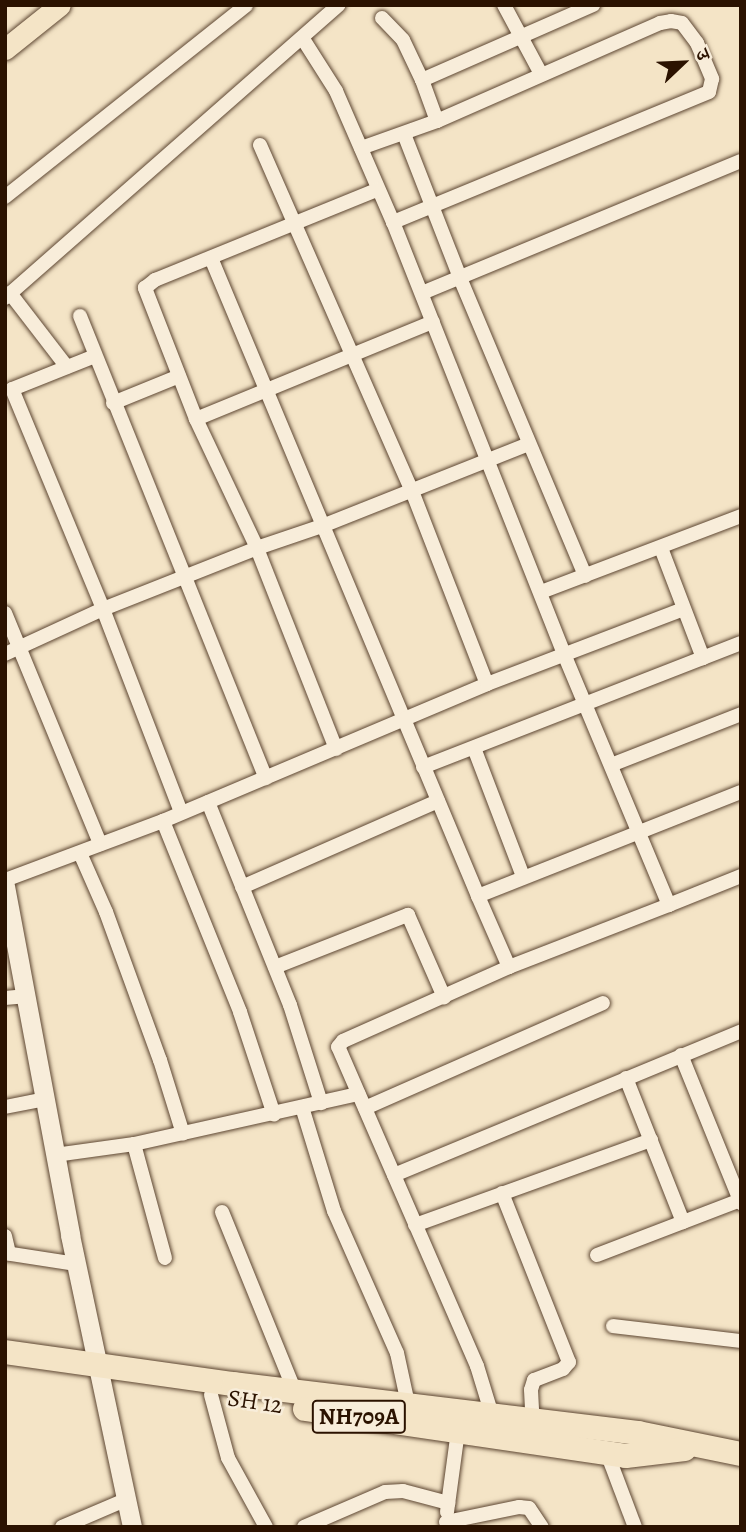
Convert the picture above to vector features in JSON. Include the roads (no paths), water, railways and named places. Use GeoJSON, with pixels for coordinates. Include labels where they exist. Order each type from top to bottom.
{"type":"FeatureCollection","features":[{"type":"Feature","properties":{"kind":"highway","name":"SH 12"},"geometry":{"type":"LineString","coordinates":[[5,1352],[211,1395],[458,1432],[626,1456],[732,1456]]}},
{"type":"Feature","properties":{"kind":"highway","name":"SH 12"},"geometry":{"type":"LineString","coordinates":[[5,1366],[100,1372],[408,1404],[533,1423],[638,1433],[732,1456]]}},
{"type":"Feature","properties":{"kind":"main road"},"geometry":{"type":"LineString","coordinates":[[5,49],[60,5]]}},
{"type":"Feature","properties":{"kind":"street"},"geometry":{"type":"LineString","coordinates":[[5,197],[246,5]]}},
{"type":"Feature","properties":{"kind":"street"},"geometry":{"type":"LineString","coordinates":[[67,367],[8,295],[339,5]]}},
{"type":"Feature","properties":{"kind":"street"},"geometry":{"type":"LineString","coordinates":[[503,5],[541,74]]}},
{"type":"Feature","properties":{"kind":"street"},"geometry":{"type":"LineString","coordinates":[[422,80],[593,5]]}},
{"type":"Feature","properties":{"kind":"street"},"geometry":{"type":"LineString","coordinates":[[382,18],[403,40],[437,121]]}},
{"type":"Feature","properties":{"kind":"street"},"geometry":{"type":"LineString","coordinates":[[361,148],[437,121],[671,20],[682,23],[697,43],[712,86],[709,92],[393,222]]}},
{"type":"Feature","properties":{"kind":"street"},"geometry":{"type":"LineString","coordinates":[[303,39],[336,91],[393,222],[564,654],[669,905]]}},
{"type":"Feature","properties":{"kind":"street"},"geometry":{"type":"LineString","coordinates":[[404,134],[460,278],[585,576]]}},
{"type":"Feature","properties":{"kind":"street"},"geometry":{"type":"LineString","coordinates":[[260,145],[412,491],[487,684]]}},
{"type":"Feature","properties":{"kind":"street"},"geometry":{"type":"LineString","coordinates":[[422,293],[741,161]]}},
{"type":"Feature","properties":{"kind":"street"},"geometry":{"type":"LineString","coordinates":[[336,749],[257,548],[196,419],[145,288],[155,280],[377,190]]}},
{"type":"Feature","properties":{"kind":"street"},"geometry":{"type":"LineString","coordinates":[[211,258],[325,525],[403,721],[509,967]]}},
{"type":"Feature","properties":{"kind":"street"},"geometry":{"type":"LineString","coordinates":[[80,316],[265,778]]}},
{"type":"Feature","properties":{"kind":"street"},"geometry":{"type":"LineString","coordinates":[[196,419],[433,323]]}},
{"type":"Feature","properties":{"kind":"street"},"geometry":{"type":"LineString","coordinates":[[95,356],[9,389],[103,609],[181,813]]}},
{"type":"Feature","properties":{"kind":"street"},"geometry":{"type":"LineString","coordinates":[[113,403],[179,376]]}},
{"type":"Feature","properties":{"kind":"street"},"geometry":{"type":"LineString","coordinates":[[12,651],[103,609],[529,444]]}},
{"type":"Feature","properties":{"kind":"street"},"geometry":{"type":"LineString","coordinates":[[541,592],[741,516]]}},
{"type":"Feature","properties":{"kind":"street"},"geometry":{"type":"LineString","coordinates":[[660,548],[703,658]]}},
{"type":"Feature","properties":{"kind":"street"},"geometry":{"type":"LineString","coordinates":[[5,880],[163,821],[487,684],[683,609]]}},
{"type":"Feature","properties":{"kind":"street"},"geometry":{"type":"LineString","coordinates":[[5,613],[12,651],[100,844]]}},
{"type":"Feature","properties":{"kind":"street"},"geometry":{"type":"LineString","coordinates":[[423,767],[741,643]]}},
{"type":"Feature","properties":{"kind":"street"},"geometry":{"type":"LineString","coordinates":[[611,765],[741,714]]}},
{"type":"Feature","properties":{"kind":"street"},"geometry":{"type":"LineString","coordinates":[[474,748],[523,876]]}},
{"type":"Feature","properties":{"kind":"street"},"geometry":{"type":"LineString","coordinates":[[478,896],[741,792]]}},
{"type":"Feature","properties":{"kind":"street"},"geometry":{"type":"LineString","coordinates":[[242,887],[438,801]]}},
{"type":"Feature","properties":{"kind":"street"},"geometry":{"type":"LineString","coordinates":[[208,802],[275,967],[321,1103]]}},
{"type":"Feature","properties":{"kind":"street"},"geometry":{"type":"LineString","coordinates":[[163,821],[240,1012],[274,1115]]}},
{"type":"Feature","properties":{"kind":"street"},"geometry":{"type":"LineString","coordinates":[[80,853],[106,912],[160,1060],[183,1134]]}},
{"type":"Feature","properties":{"kind":"street"},"geometry":{"type":"LineString","coordinates":[[492,1415],[477,1366],[340,1054],[339,1044],[509,967],[740,880]]}},
{"type":"Feature","properties":{"kind":"street"},"geometry":{"type":"LineString","coordinates":[[5,887],[9,923],[27,996],[76,1264],[132,1527]]}},
{"type":"Feature","properties":{"kind":"street"},"geometry":{"type":"LineString","coordinates":[[275,967],[408,915],[444,996]]}},
{"type":"Feature","properties":{"kind":"street"},"geometry":{"type":"LineString","coordinates":[[5,998],[27,996]]}},
{"type":"Feature","properties":{"kind":"street"},"geometry":{"type":"LineString","coordinates":[[365,1108],[603,1003]]}},
{"type":"Feature","properties":{"kind":"street"},"geometry":{"type":"LineString","coordinates":[[394,1175],[681,1055],[739,1037]]}},
{"type":"Feature","properties":{"kind":"street"},"geometry":{"type":"LineString","coordinates":[[597,1255],[740,1202],[681,1055]]}},
{"type":"Feature","properties":{"kind":"street"},"geometry":{"type":"LineString","coordinates":[[626,1078],[683,1222]]}},
{"type":"Feature","properties":{"kind":"street"},"geometry":{"type":"LineString","coordinates":[[55,1155],[134,1144],[274,1115],[358,1094]]}},
{"type":"Feature","properties":{"kind":"street"},"geometry":{"type":"LineString","coordinates":[[5,1107],[46,1100]]}},
{"type":"Feature","properties":{"kind":"street"},"geometry":{"type":"LineString","coordinates":[[302,1107],[338,1220],[391,1337],[408,1404]]}},
{"type":"Feature","properties":{"kind":"street"},"geometry":{"type":"LineString","coordinates":[[415,1225],[651,1140]]}},
{"type":"Feature","properties":{"kind":"street"},"geometry":{"type":"LineString","coordinates":[[134,1144],[165,1258]]}},
{"type":"Feature","properties":{"kind":"street"},"geometry":{"type":"LineString","coordinates":[[502,1194],[569,1362],[563,1369],[534,1380],[531,1390],[533,1423]]}},
{"type":"Feature","properties":{"kind":"street"},"geometry":{"type":"LineString","coordinates":[[222,1212],[295,1392]]}},
{"type":"Feature","properties":{"kind":"street"},"geometry":{"type":"LineString","coordinates":[[5,1236],[7,1254],[76,1264]]}},
{"type":"Feature","properties":{"kind":"street"},"geometry":{"type":"LineString","coordinates":[[613,1326],[741,1341]]}},
{"type":"Feature","properties":{"kind":"street"},"geometry":{"type":"LineString","coordinates":[[211,1395],[228,1458],[266,1527]]}},
{"type":"Feature","properties":{"kind":"street"},"geometry":{"type":"LineString","coordinates":[[458,1432],[445,1524],[519,1507],[529,1508],[542,1527]]}},
{"type":"Feature","properties":{"kind":"street"},"geometry":{"type":"LineString","coordinates":[[607,1453],[635,1527]]}},
{"type":"Feature","properties":{"kind":"street"},"geometry":{"type":"LineString","coordinates":[[303,1527],[385,1492],[402,1491],[448,1503]]}},
{"type":"Feature","properties":{"kind":"street"},"geometry":{"type":"LineString","coordinates":[[62,1527],[125,1500]]}}]}
